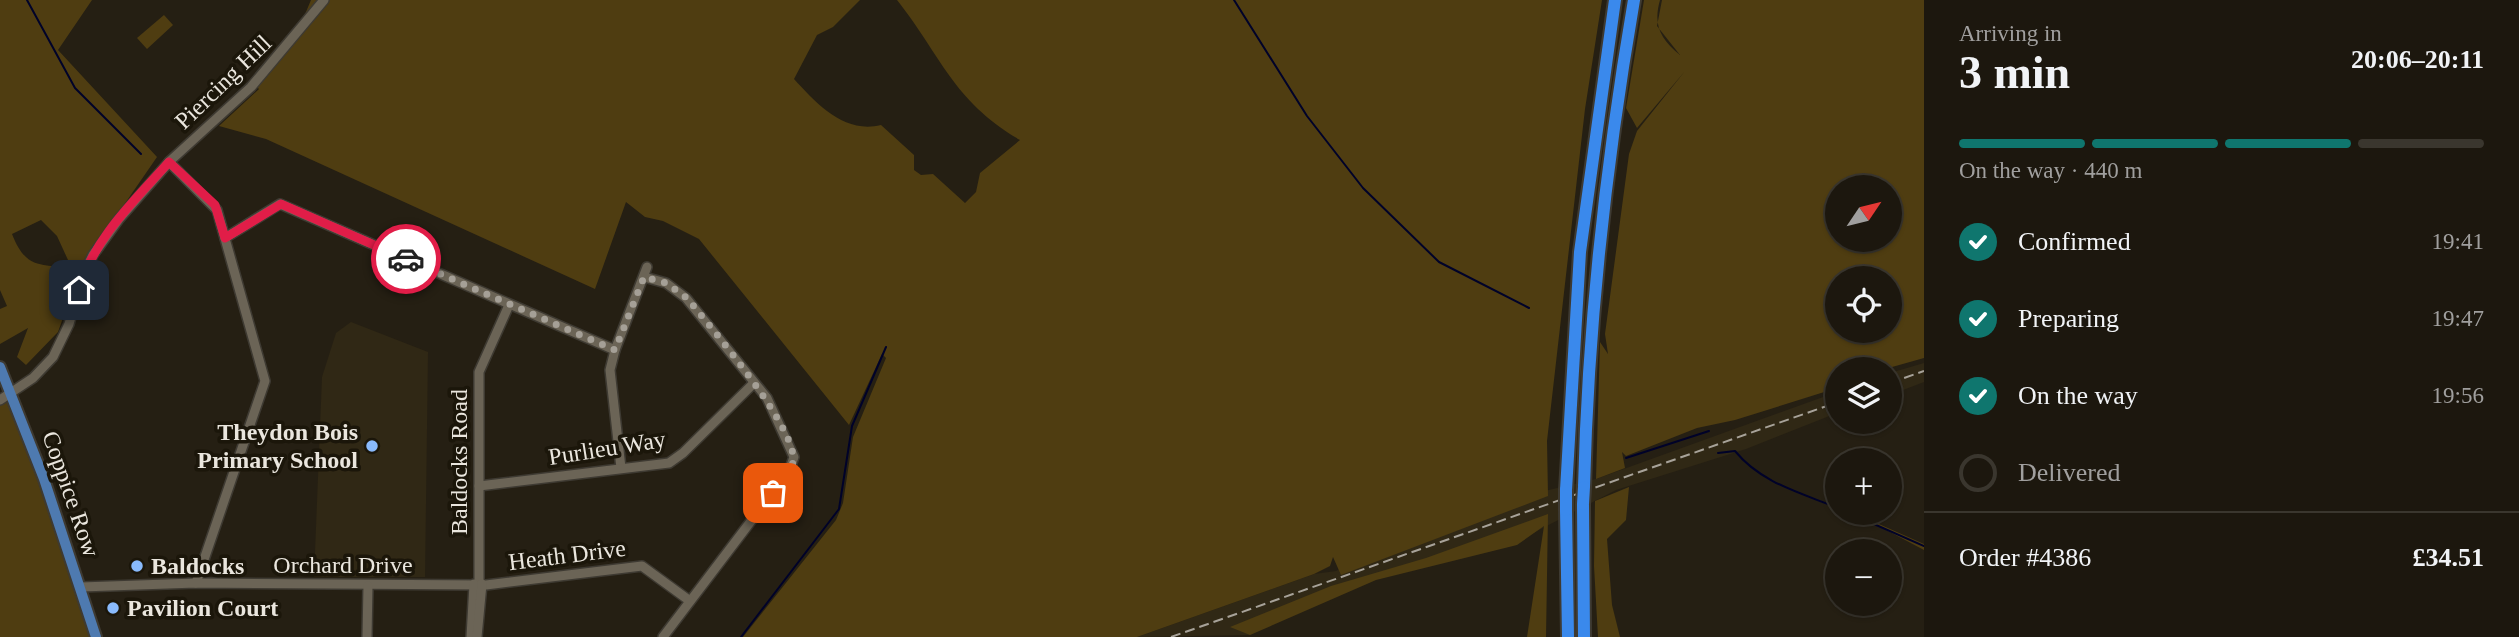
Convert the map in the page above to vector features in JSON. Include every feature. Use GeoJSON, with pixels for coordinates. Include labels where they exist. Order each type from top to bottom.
{"type":"FeatureCollection","features":[{"type":"Feature","properties":{"kind":"highway"},"geometry":{"type":"LineString","coordinates":[[1568,637],[1566,490],[1580,252],[1615,0]]}},
{"type":"Feature","properties":{"kind":"highway"},"geometry":{"type":"LineString","coordinates":[[1584,637],[1583,504],[1589,366],[1601,226],[1634,0]]}},
{"type":"Feature","properties":{"kind":"highway"},"geometry":{"type":"LineString","coordinates":[[1583,599],[1592,637]]}},
{"type":"Feature","properties":{"kind":"main road","name":"Coppice Row"},"geometry":{"type":"LineString","coordinates":[[0,367],[81,587],[96,637]]}},
{"type":"Feature","properties":{"kind":"street","name":"Piercing Hill"},"geometry":{"type":"LineString","coordinates":[[0,400],[43,369],[53,357],[69,324],[83,275],[119,219],[169,162],[251,87],[324,0]]}},
{"type":"Feature","properties":{"kind":"street"},"geometry":{"type":"LineString","coordinates":[[169,162],[215,205],[265,388],[196,583]]}},
{"type":"Feature","properties":{"kind":"street"},"geometry":{"type":"LineString","coordinates":[[225,238],[281,204],[615,350]]}},
{"type":"Feature","properties":{"kind":"street"},"geometry":{"type":"LineString","coordinates":[[621,468],[610,370],[615,350],[646,272],[687,298],[754,383],[772,409],[792,451],[793,462],[663,637]]}},
{"type":"Feature","properties":{"kind":"street","name":"Baldocks Road"},"geometry":{"type":"LineString","coordinates":[[478,584],[479,372],[509,305]]}},
{"type":"Feature","properties":{"kind":"street","name":"Purlieu Way"},"geometry":{"type":"LineString","coordinates":[[479,486],[668,463],[683,453],[754,383]]}},
{"type":"Feature","properties":{"kind":"street","name":"Heath Drive"},"geometry":{"type":"LineString","coordinates":[[478,584],[642,566],[690,601]]}},
{"type":"Feature","properties":{"kind":"street","name":"Orchard Drive"},"geometry":{"type":"LineString","coordinates":[[81,587],[196,583],[368,586],[478,584]]}},
{"type":"Feature","properties":{"kind":"street"},"geometry":{"type":"LineString","coordinates":[[471,637],[478,584]]}},
{"type":"Feature","properties":{"kind":"street"},"geometry":{"type":"LineString","coordinates":[[477,637],[478,584]]}},
{"type":"Feature","properties":{"kind":"street"},"geometry":{"type":"LineString","coordinates":[[367,637],[368,586]]}},
{"type":"Feature","properties":{"kind":"shaded area"},"geometry":{"type":"Polygon","coordinates":[[[0,0],[92,0],[58,50],[157,157],[79,270],[68,260],[57,236],[41,220],[12,234],[18,248],[32,262],[78,275],[58,332],[26,365],[17,357],[28,328],[0,344],[0,309],[7,306],[0,290],[0,0]]]}},
{"type":"Feature","properties":{"kind":"shaded area"},"geometry":{"type":"Polygon","coordinates":[[[311,0],[860,0],[833,27],[817,35],[794,79],[822,107],[843,121],[868,127],[881,125],[914,155],[914,170],[921,175],[933,174],[965,203],[976,192],[980,173],[1020,140],[997,125],[964,94],[897,0],[1602,0],[1585,109],[1547,441],[1548,496],[1341,575],[1333,557],[1330,566],[1314,574],[1137,637],[743,637],[836,520],[843,503],[853,437],[886,358],[882,354],[849,425],[699,239],[663,221],[645,217],[626,202],[595,289],[266,139],[219,126],[259,89],[256,86],[303,19],[311,0]]]}},
{"type":"Feature","properties":{"kind":"shaded area"},"geometry":{"type":"Polygon","coordinates":[[[1644,0],[1660,0],[1658,22],[1662,0],[1924,0],[1924,358],[1902,364],[1902,357],[1825,357],[1825,392],[1735,420],[1697,428],[1626,456],[1622,452],[1625,468],[1596,479],[1600,342],[1608,354],[1605,334],[1629,154],[1637,131],[1685,71],[1637,128],[1626,108],[1644,0]],[[1659,29],[1667,43],[1680,55],[1659,29]]]}},
{"type":"Feature","properties":{"kind":"shaded area"},"geometry":{"type":"Polygon","coordinates":[[[164,15],[173,25],[147,49],[137,38],[164,15]]]}},
{"type":"Feature","properties":{"kind":"shaded area","name":"Theydon Bois Primary School"},"geometry":{"type":"Polygon","coordinates":[[[351,322],[428,352],[425,577],[314,577],[322,377],[336,333],[351,322]]]}},
{"type":"Feature","properties":{"kind":"shaded area"},"geometry":{"type":"Polygon","coordinates":[[[1924,363],[1924,382],[1902,390],[1902,369],[1924,363]]]}},
{"type":"Feature","properties":{"kind":"shaded area"},"geometry":{"type":"Polygon","coordinates":[[[1825,396],[1825,418],[1746,449],[1616,490],[1516,542],[1347,586],[1250,635],[1137,637],[1314,574],[1336,571],[1359,558],[1519,497],[1596,479],[1825,396]]]}},
{"type":"Feature","properties":{"kind":"shaded area"},"geometry":{"type":"Polygon","coordinates":[[[9,400],[41,482],[92,637],[0,637],[0,405],[9,400]]]}},
{"type":"Feature","properties":{"kind":"shaded area"},"geometry":{"type":"Polygon","coordinates":[[[1629,487],[1626,520],[1607,539],[1612,605],[1620,637],[1598,637],[1594,566],[1595,501],[1629,487]]]}},
{"type":"Feature","properties":{"kind":"shaded area"},"geometry":{"type":"Polygon","coordinates":[[[1548,514],[1546,637],[1527,637],[1544,526],[1517,545],[1376,580],[1250,635],[1230,627],[1331,586],[1426,558],[1548,514]]]}},
{"type":"Feature","properties":{"kind":"shaded area"},"geometry":{"type":"Polygon","coordinates":[[[1877,525],[1924,544],[1924,550],[1877,525]]]}},
{"type":"Feature","properties":{"kind":"waterway"},"geometry":{"type":"LineString","coordinates":[[27,0],[75,88],[141,154]]}},
{"type":"Feature","properties":{"kind":"waterway"},"geometry":{"type":"LineString","coordinates":[[1234,0],[1307,116],[1363,188],[1439,262],[1529,308]]}},
{"type":"Feature","properties":{"kind":"waterway"},"geometry":{"type":"LineString","coordinates":[[741,637],[839,509],[852,426],[886,347]]}},
{"type":"Feature","properties":{"kind":"waterway"},"geometry":{"type":"LineString","coordinates":[[1626,458],[1709,431]]}},
{"type":"Feature","properties":{"kind":"waterway"},"geometry":{"type":"LineString","coordinates":[[1718,453],[1735,451],[1745,462],[1769,479],[1825,503]]}},
{"type":"Feature","properties":{"kind":"waterway"},"geometry":{"type":"LineString","coordinates":[[1876,525],[1924,546]]}},
{"type":"Feature","properties":{"kind":"railway"},"geometry":{"type":"LineString","coordinates":[[1902,379],[1924,371]]}},
{"type":"Feature","properties":{"kind":"railway"},"geometry":{"type":"LineString","coordinates":[[1171,637],[1825,407]]}},
{"type":"Feature","properties":{"kind":"way so far"},"geometry":{"type":"LineString","coordinates":[[406,259],[615,350],[644,277],[675,288],[687,298],[767,398],[794,457],[792,467],[773,493]]}},
{"type":"Feature","properties":{"kind":"place","name":"Theydon Bois Primary School"},"geometry":{"type":"Point","coordinates":[372,446]}},
{"type":"Feature","properties":{"kind":"place","name":"Baldocks"},"geometry":{"type":"Point","coordinates":[137,566]}},
{"type":"Feature","properties":{"kind":"place","name":"Pavilion Court"},"geometry":{"type":"Point","coordinates":[113,608]}},
{"type":"Feature","properties":{"kind":"route"},"geometry":{"type":"LineString","coordinates":[[79,290],[93,256],[119,219],[169,162],[215,205],[225,238],[275,204],[281,204],[406,259]]}}]}
